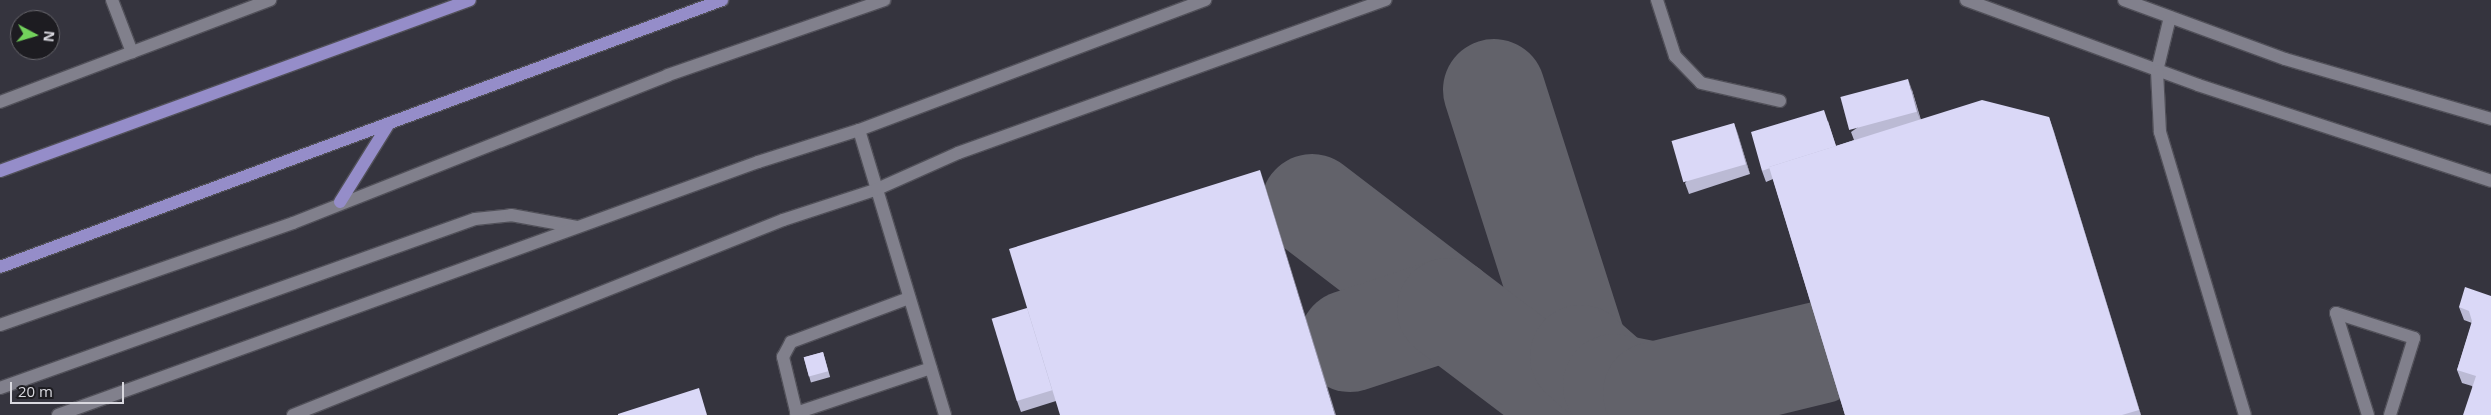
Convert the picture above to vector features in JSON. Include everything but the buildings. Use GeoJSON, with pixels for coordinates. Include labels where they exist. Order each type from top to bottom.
{"type":"FeatureCollection","features":[{"type":"Feature","properties":{"kind":"main road"},"geometry":{"type":"LineString","coordinates":[[0,171],[470,0]]}},
{"type":"Feature","properties":{"kind":"main road"},"geometry":{"type":"LineString","coordinates":[[0,267],[722,0]]}},
{"type":"Feature","properties":{"kind":"main road"},"geometry":{"type":"LineString","coordinates":[[340,202],[388,125]]}},
{"type":"Feature","properties":{"kind":"street"},"geometry":{"type":"LineString","coordinates":[[112,0],[132,52]]}},
{"type":"Feature","properties":{"kind":"street"},"geometry":{"type":"LineString","coordinates":[[0,102],[270,0]]}},
{"type":"Feature","properties":{"kind":"street"},"geometry":{"type":"LineString","coordinates":[[0,325],[293,223],[340,202],[668,75],[884,0]]}},
{"type":"Feature","properties":{"kind":"street"},"geometry":{"type":"LineString","coordinates":[[58,415],[758,162],[859,130],[1205,0]]}},
{"type":"Feature","properties":{"kind":"street"},"geometry":{"type":"LineString","coordinates":[[292,415],[783,220],[875,190],[958,153],[1385,0]]}},
{"type":"Feature","properties":{"kind":"street"},"geometry":{"type":"LineString","coordinates":[[1657,0],[1675,56],[1701,83],[1780,101]]}},
{"type":"Feature","properties":{"kind":"street"},"geometry":{"type":"LineString","coordinates":[[1966,0],[2157,71],[2491,181]]}},
{"type":"Feature","properties":{"kind":"street"},"geometry":{"type":"LineString","coordinates":[[2124,0],[2285,59],[2491,120]]}},
{"type":"Feature","properties":{"kind":"street"},"geometry":{"type":"LineString","coordinates":[[2170,17],[2157,71],[2160,132],[2245,415]]}},
{"type":"Feature","properties":{"kind":"street"},"geometry":{"type":"LineString","coordinates":[[859,130],[875,190],[945,415]]}},
{"type":"Feature","properties":{"kind":"street"},"geometry":{"type":"LineString","coordinates":[[0,388],[475,219],[511,215],[578,227]]}},
{"type":"Feature","properties":{"kind":"street"},"geometry":{"type":"LineString","coordinates":[[909,298],[791,342],[783,357],[797,414],[930,368]]}},
{"type":"Feature","properties":{"kind":"street"},"geometry":{"type":"LineString","coordinates":[[2368,415],[2336,313],[2414,338],[2390,415]]}},
{"type":"Feature","properties":{"kind":"taxiway"},"geometry":{"type":"LineString","coordinates":[[1494,90],[1598,415]]}},
{"type":"Feature","properties":{"kind":"taxiway"},"geometry":{"type":"LineString","coordinates":[[1312,205],[1448,309]]}},
{"type":"Feature","properties":{"kind":"taxiway"},"geometry":{"type":"LineString","coordinates":[[1350,341],[1448,309],[1588,415]]}},
{"type":"Feature","properties":{"kind":"taxiway"},"geometry":{"type":"LineString","coordinates":[[1581,356],[1614,385],[1654,393],[1818,353]]}}]}
